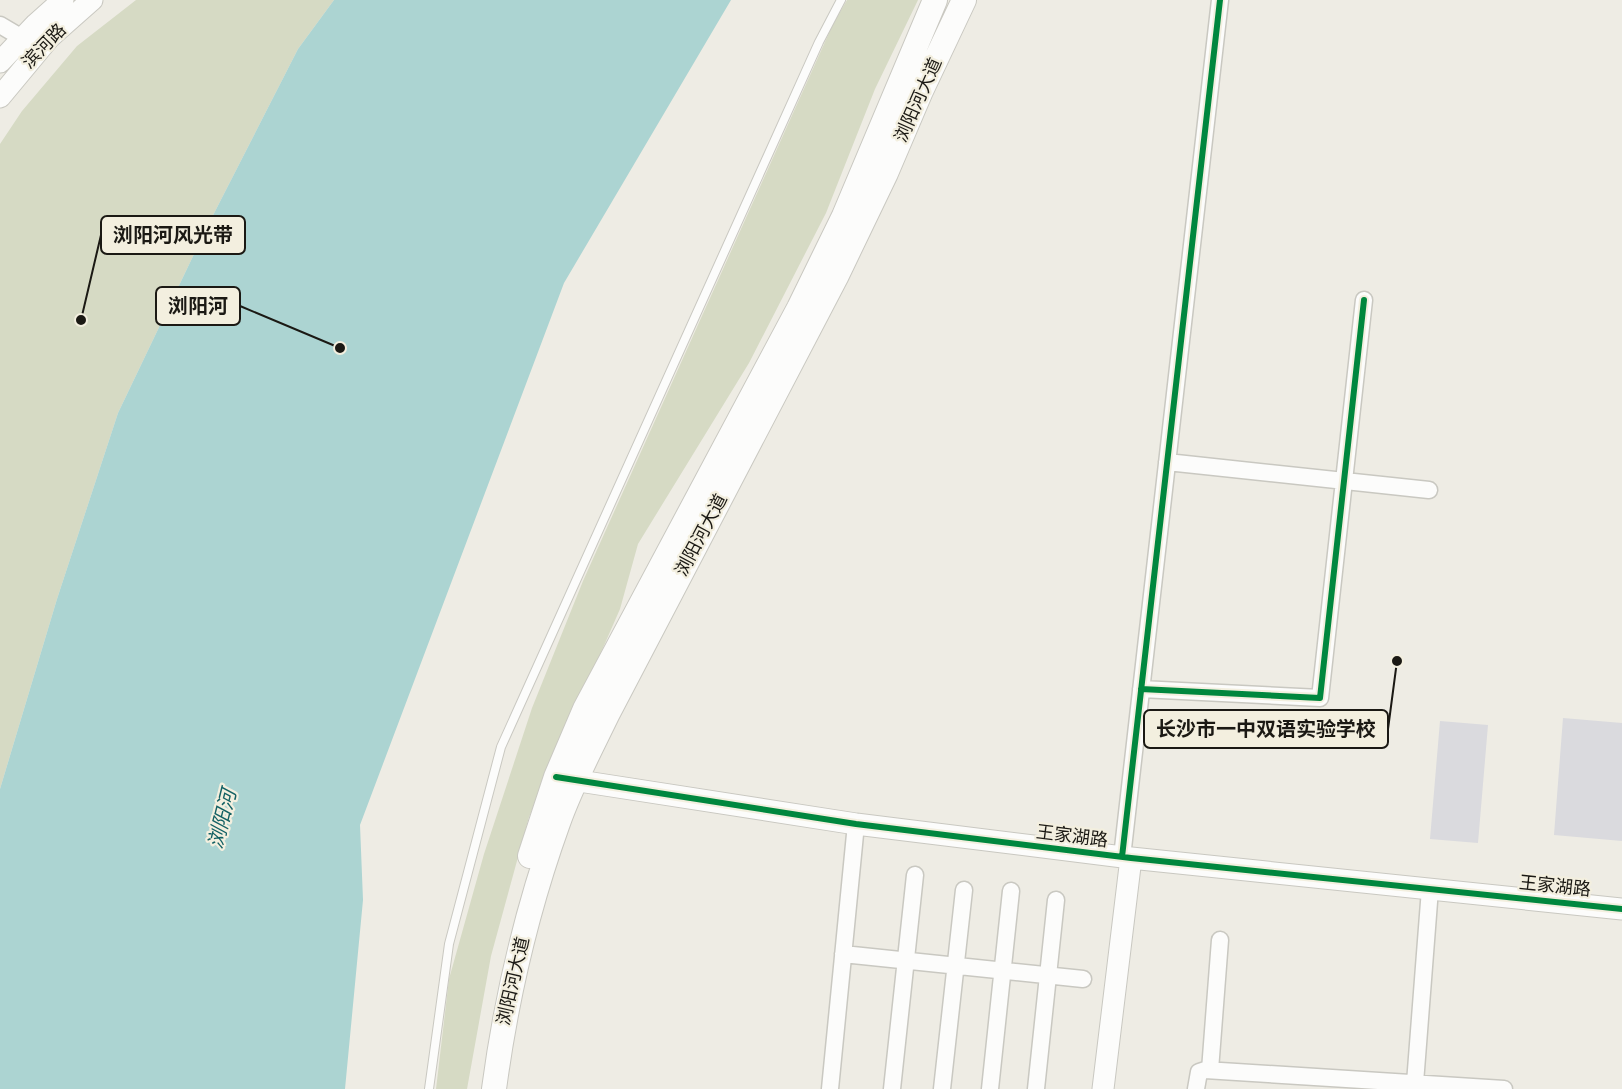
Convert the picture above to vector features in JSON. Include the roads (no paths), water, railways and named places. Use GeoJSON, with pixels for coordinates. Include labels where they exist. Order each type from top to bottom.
{"type":"FeatureCollection","features":[{"type":"Feature","properties":{"kind":"main road","name":"浏阳河大道"},"geometry":{"type":"LineString","coordinates":[[494,1089],[502,1028],[525,927],[558,823],[565,779],[585,709],[799,308],[848,206],[935,0]]}},
{"type":"Feature","properties":{"kind":"main road","name":"浏阳河大道"},"geometry":{"type":"LineString","coordinates":[[478,1089],[487,1025],[510,926],[542,817],[607,715],[836,277],[964,0]]}},
{"type":"Feature","properties":{"kind":"street","name":"滨河路"},"geometry":{"type":"LineString","coordinates":[[0,97],[29,46],[63,0]]}},
{"type":"Feature","properties":{"kind":"street","name":"滨河路"},"geometry":{"type":"LineString","coordinates":[[0,62],[49,38],[92,0]]}},
{"type":"Feature","properties":{"kind":"street"},"geometry":{"type":"LineString","coordinates":[[1103,1089],[1141,689],[1220,0]]}},
{"type":"Feature","properties":{"kind":"street"},"geometry":{"type":"LineString","coordinates":[[0,25],[29,46]]}},
{"type":"Feature","properties":{"kind":"street"},"geometry":{"type":"LineString","coordinates":[[1141,689],[1320,698],[1365,300]]}},
{"type":"Feature","properties":{"kind":"street"},"geometry":{"type":"LineString","coordinates":[[1167,462],[1429,490]]}},
{"type":"Feature","properties":{"kind":"street","name":"王家湖路"},"geometry":{"type":"LineString","coordinates":[[565,779],[856,824],[1126,858],[1622,909]]}},
{"type":"Feature","properties":{"kind":"street"},"geometry":{"type":"LineString","coordinates":[[830,1089],[856,824]]}},
{"type":"Feature","properties":{"kind":"street"},"geometry":{"type":"LineString","coordinates":[[892,1089],[915,875]]}},
{"type":"Feature","properties":{"kind":"street"},"geometry":{"type":"LineString","coordinates":[[1415,1086],[1430,889]]}},
{"type":"Feature","properties":{"kind":"street"},"geometry":{"type":"LineString","coordinates":[[942,1089],[963,890]]}},
{"type":"Feature","properties":{"kind":"street"},"geometry":{"type":"LineString","coordinates":[[990,1089],[1011,891]]}},
{"type":"Feature","properties":{"kind":"street"},"geometry":{"type":"LineString","coordinates":[[1036,1089],[1056,900]]}},
{"type":"Feature","properties":{"kind":"street"},"geometry":{"type":"LineString","coordinates":[[1210,1070],[1220,940]]}},
{"type":"Feature","properties":{"kind":"street"},"geometry":{"type":"LineString","coordinates":[[843,954],[1083,979]]}},
{"type":"Feature","properties":{"kind":"street"},"geometry":{"type":"LineString","coordinates":[[1196,1089],[1198,1072],[1210,1070],[1415,1086],[1504,1089]]}},
{"type":"Feature","properties":{"kind":"lane"},"geometry":{"type":"LineString","coordinates":[[429,1089],[449,944],[501,747],[814,52],[841,0]]}},
{"type":"Feature","properties":{"kind":"water"},"geometry":{"type":"Polygon","coordinates":[[[334,0],[731,0],[564,283],[360,825],[363,900],[345,1089],[0,1089],[0,789],[57,599],[118,413],[207,227],[298,49],[334,0]]]}},
{"type":"Feature","properties":{"kind":"place","name":"浏阳河风光带"},"geometry":{"type":"Point","coordinates":[81,320]}},
{"type":"Feature","properties":{"kind":"place","name":"浏阳河"},"geometry":{"type":"Point","coordinates":[340,348]}},
{"type":"Feature","properties":{"kind":"place","name":"长沙市一中双语实验学校"},"geometry":{"type":"Point","coordinates":[1397,661]}}]}
